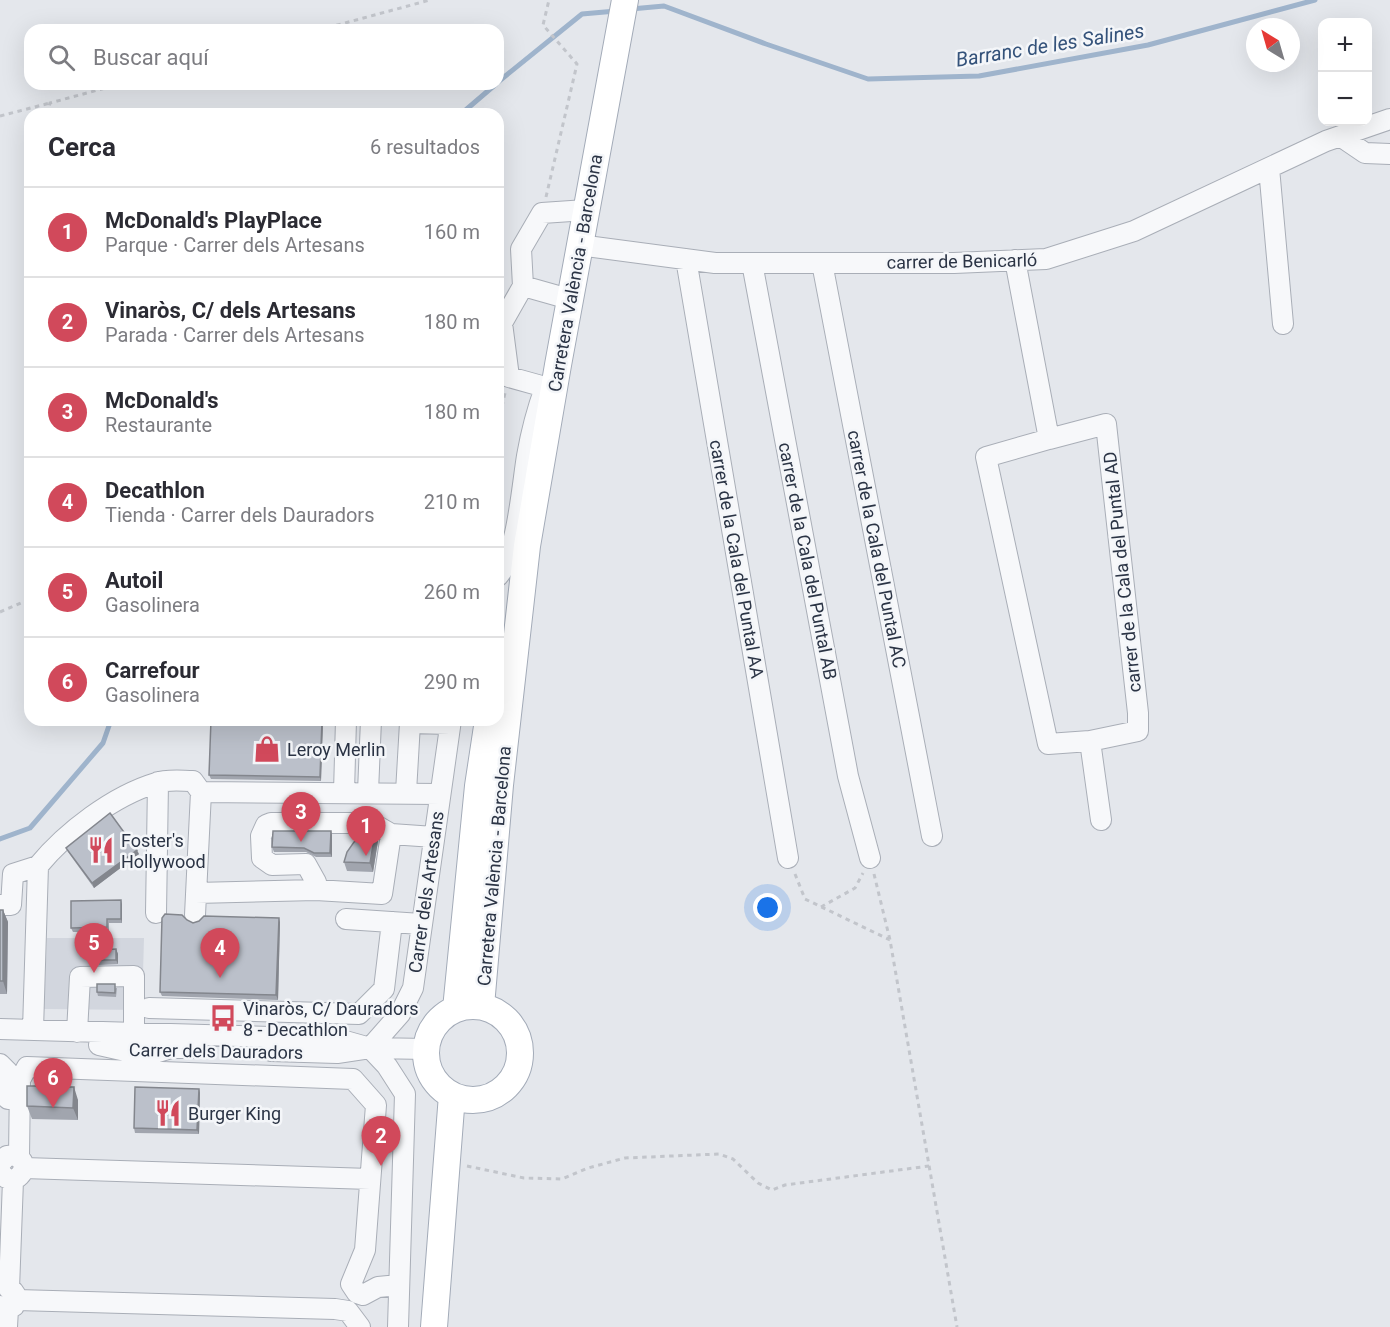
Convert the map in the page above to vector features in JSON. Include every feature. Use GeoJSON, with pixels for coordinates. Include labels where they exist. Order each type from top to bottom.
{"type":"FeatureCollection","features":[{"type":"Feature","properties":{"kind":"main road","name":"Carretera València - Barcelona"},"geometry":{"type":"LineString","coordinates":[[468,1008],[500,785],[527,546],[569,299],[625,0]]}},
{"type":"Feature","properties":{"kind":"main road","name":"Carretera València - Barcelona"},"geometry":{"type":"LineString","coordinates":[[504,640],[518,569],[527,546]]}},
{"type":"Feature","properties":{"kind":"main road","name":"Carretera València - Barcelona"},"geometry":{"type":"LineString","coordinates":[[468,1008],[478,786],[487,726]]}},
{"type":"Feature","properties":{"kind":"main road"},"geometry":{"type":"LineString","coordinates":[[468,1008],[490,1008],[503,1016],[513,1027],[519,1041],[521,1056],[517,1071],[509,1084],[498,1094],[484,1099],[460,1098],[439,1086],[430,1073],[426,1057],[427,1041],[434,1027],[445,1015],[468,1008]]}},
{"type":"Feature","properties":{"kind":"main road"},"geometry":{"type":"LineString","coordinates":[[451,1327],[462,1165],[460,1098]]}},
{"type":"Feature","properties":{"kind":"main road"},"geometry":{"type":"LineString","coordinates":[[434,1327],[460,1098]]}},
{"type":"Feature","properties":{"kind":"street","name":"carrer de Benicarló"},"geometry":{"type":"LineString","coordinates":[[579,245],[715,263],[954,263],[1046,259],[1134,231],[1340,136],[1390,119]]}},
{"type":"Feature","properties":{"kind":"street"},"geometry":{"type":"LineString","coordinates":[[1340,136],[1365,153],[1390,153]]}},
{"type":"Feature","properties":{"kind":"street"},"geometry":{"type":"LineString","coordinates":[[1269,168],[1283,324]]}},
{"type":"Feature","properties":{"kind":"street"},"geometry":{"type":"LineString","coordinates":[[504,319],[523,286],[521,249],[542,213],[586,210]]}},
{"type":"Feature","properties":{"kind":"street","name":"carrer de la Cala del Puntal AA"},"geometry":{"type":"LineString","coordinates":[[686,259],[788,858]]}},
{"type":"Feature","properties":{"kind":"street"},"geometry":{"type":"LineString","coordinates":[[1016,260],[1049,439]]}},
{"type":"Feature","properties":{"kind":"street","name":"carrer de la Cala del Puntal AB"},"geometry":{"type":"LineString","coordinates":[[752,263],[848,776],[870,858]]}},
{"type":"Feature","properties":{"kind":"street","name":"carrer de la Cala del Puntal AC"},"geometry":{"type":"LineString","coordinates":[[822,263],[932,836]]}},
{"type":"Feature","properties":{"kind":"street"},"geometry":{"type":"LineString","coordinates":[[523,286],[569,299]]}},
{"type":"Feature","properties":{"kind":"street"},"geometry":{"type":"LineString","coordinates":[[504,338],[509,377],[545,387]]}},
{"type":"Feature","properties":{"kind":"street"},"geometry":{"type":"LineString","coordinates":[[504,569],[512,550],[528,452],[545,387],[558,365]]}},
{"type":"Feature","properties":{"kind":"street","name":"carrer de la Cala del Puntal AD"},"geometry":{"type":"LineString","coordinates":[[1106,424],[1137,702],[1138,731],[1090,741],[1048,744],[986,457],[1106,424]]}},
{"type":"Feature","properties":{"kind":"street"},"geometry":{"type":"LineString","coordinates":[[344,792],[346,726]]}},
{"type":"Feature","properties":{"kind":"street"},"geometry":{"type":"LineString","coordinates":[[369,792],[371,726]]}},
{"type":"Feature","properties":{"kind":"street"},"geometry":{"type":"LineString","coordinates":[[406,792],[410,726]]}},
{"type":"Feature","properties":{"kind":"street","name":"Carrer dels Artesans"},"geometry":{"type":"LineString","coordinates":[[370,1048],[400,1014],[413,988],[449,726]]}},
{"type":"Feature","properties":{"kind":"street"},"geometry":{"type":"LineString","coordinates":[[1090,741],[1101,820]]}},
{"type":"Feature","properties":{"kind":"street"},"geometry":{"type":"LineString","coordinates":[[0,905],[11,905],[13,874],[38,866],[55,846],[122,797],[158,782],[194,781],[201,792],[195,915]]}},
{"type":"Feature","properties":{"kind":"street"},"geometry":{"type":"LineString","coordinates":[[156,914],[158,782]]}},
{"type":"Feature","properties":{"kind":"street"},"geometry":{"type":"LineString","coordinates":[[201,792],[440,794]]}},
{"type":"Feature","properties":{"kind":"street"},"geometry":{"type":"LineString","coordinates":[[316,890],[315,882],[306,864],[272,865],[262,858],[261,836],[266,825],[271,822],[372,823],[391,834],[434,837]]}},
{"type":"Feature","properties":{"kind":"street"},"geometry":{"type":"LineString","coordinates":[[196,893],[316,890],[382,894],[391,834]]}},
{"type":"Feature","properties":{"kind":"street"},"geometry":{"type":"LineString","coordinates":[[33,1030],[38,866]]}},
{"type":"Feature","properties":{"kind":"street"},"geometry":{"type":"LineString","coordinates":[[346,920],[421,924]]}},
{"type":"Feature","properties":{"kind":"street"},"geometry":{"type":"LineString","coordinates":[[149,1008],[359,1014],[384,989],[392,922]]}},
{"type":"Feature","properties":{"kind":"street"},"geometry":{"type":"LineString","coordinates":[[77,1032],[80,977],[134,976],[140,1034]]}},
{"type":"Feature","properties":{"kind":"street","name":"Carrer dels Dauradors"},"geometry":{"type":"LineString","coordinates":[[0,1029],[339,1039],[370,1048]]}},
{"type":"Feature","properties":{"kind":"street","name":"Carrer dels Dauradors"},"geometry":{"type":"LineString","coordinates":[[0,1042],[133,1046],[140,1034]]}},
{"type":"Feature","properties":{"kind":"street","name":"Carrer dels Dauradors"},"geometry":{"type":"LineString","coordinates":[[99,1045],[130,1052],[156,1053],[171,1048],[337,1053],[370,1048],[426,1049]]}},
{"type":"Feature","properties":{"kind":"street"},"geometry":{"type":"LineString","coordinates":[[370,1048],[387,1066],[405,1094],[398,1327]]}},
{"type":"Feature","properties":{"kind":"street"},"geometry":{"type":"LineString","coordinates":[[2,1066],[8,1072],[10,1166],[7,1304],[335,1309],[348,1311],[360,1327]]}},
{"type":"Feature","properties":{"kind":"street"},"geometry":{"type":"LineString","coordinates":[[10,1166],[20,1080],[27,1067],[353,1079],[376,1105],[365,1250],[351,1284],[357,1293],[363,1295],[378,1287],[399,1285]]}},
{"type":"Feature","properties":{"kind":"street"},"geometry":{"type":"LineString","coordinates":[[10,1166],[370,1179]]}},
{"type":"Feature","properties":{"kind":"path"},"geometry":{"type":"LineString","coordinates":[[341,24],[430,0]]}},
{"type":"Feature","properties":{"kind":"path"},"geometry":{"type":"LineString","coordinates":[[542,213],[577,64],[543,25],[549,0]]}},
{"type":"Feature","properties":{"kind":"path"},"geometry":{"type":"LineString","coordinates":[[31,108],[98,90]]}},
{"type":"Feature","properties":{"kind":"path"},"geometry":{"type":"LineString","coordinates":[[49,108],[50,103]]}},
{"type":"Feature","properties":{"kind":"path"},"geometry":{"type":"LineString","coordinates":[[0,116],[24,110]]}},
{"type":"Feature","properties":{"kind":"path"},"geometry":{"type":"LineString","coordinates":[[504,398],[509,377]]}},
{"type":"Feature","properties":{"kind":"path"},"geometry":{"type":"LineString","coordinates":[[0,612],[24,602]]}},
{"type":"Feature","properties":{"kind":"path"},"geometry":{"type":"LineString","coordinates":[[788,858],[805,899],[890,940]]}},
{"type":"Feature","properties":{"kind":"path"},"geometry":{"type":"LineString","coordinates":[[821,906],[855,888],[870,858]]}},
{"type":"Feature","properties":{"kind":"path"},"geometry":{"type":"LineString","coordinates":[[870,858],[890,940],[957,1327]]}},
{"type":"Feature","properties":{"kind":"path"},"geometry":{"type":"LineString","coordinates":[[462,1165],[524,1178],[562,1179],[588,1168],[625,1158],[719,1154],[733,1159],[758,1184],[772,1190],[785,1185],[929,1166]]}},
{"type":"Feature","properties":{"kind":"shaded area"},"geometry":{"type":"Polygon","coordinates":[[[47,938],[144,938],[142,1010],[44,1009],[47,938]]]}},
{"type":"Feature","properties":{"kind":"building","name":"Leroy Merlin"},"geometry":{"type":"Polygon","coordinates":[[[211,726],[322,726],[320,777],[209,775],[211,726]]]}},
{"type":"Feature","properties":{"kind":"building","name":"Foster's Hollywood"},"geometry":{"type":"Polygon","coordinates":[[[110,813],[137,850],[92,883],[66,848],[110,813]]]}},
{"type":"Feature","properties":{"kind":"building"},"geometry":{"type":"Polygon","coordinates":[[[273,831],[331,831],[330,853],[314,853],[304,848],[272,847],[273,831]]]}},
{"type":"Feature","properties":{"kind":"building"},"geometry":{"type":"Polygon","coordinates":[[[375,833],[370,863],[344,862],[354,842],[365,835],[375,833]]]}},
{"type":"Feature","properties":{"kind":"building"},"geometry":{"type":"Polygon","coordinates":[[[121,900],[121,919],[107,919],[107,927],[71,928],[71,901],[121,900]]]}},
{"type":"Feature","properties":{"kind":"building"},"geometry":{"type":"Polygon","coordinates":[[[0,910],[3,910],[3,981],[0,981],[0,910]]]}},
{"type":"Feature","properties":{"kind":"building"},"geometry":{"type":"Polygon","coordinates":[[[165,914],[182,915],[193,923],[204,916],[279,918],[276,995],[160,992],[162,918],[165,914]]]}},
{"type":"Feature","properties":{"kind":"building"},"geometry":{"type":"Polygon","coordinates":[[[116,949],[116,960],[97,960],[98,950],[116,949]]]}},
{"type":"Feature","properties":{"kind":"building"},"geometry":{"type":"Polygon","coordinates":[[[97,984],[115,984],[115,993],[97,992],[97,984]]]}},
{"type":"Feature","properties":{"kind":"building"},"geometry":{"type":"Polygon","coordinates":[[[40,1067],[60,1068],[59,1087],[74,1087],[73,1108],[27,1106],[27,1086],[39,1086],[40,1067]]]}},
{"type":"Feature","properties":{"kind":"building","name":"Burger King"},"geometry":{"type":"Polygon","coordinates":[[[135,1087],[199,1089],[197,1130],[134,1128],[135,1087]]]}},
{"type":"Feature","properties":{"kind":"waterway","name":"Barranc de les Salines"},"geometry":{"type":"LineString","coordinates":[[631,9],[664,6],[868,79],[979,76],[1148,45],[1315,0]]}},
{"type":"Feature","properties":{"kind":"waterway","name":"Barranc de les Salines"},"geometry":{"type":"LineString","coordinates":[[504,77],[582,14],[616,11]]}},
{"type":"Feature","properties":{"kind":"waterway","name":"Barranc de les Salines"},"geometry":{"type":"LineString","coordinates":[[468,108],[489,90]]}},
{"type":"Feature","properties":{"kind":"waterway","name":"Barranc de les Salines"},"geometry":{"type":"LineString","coordinates":[[0,839],[30,828],[103,743],[109,726]]}},
{"type":"Feature","properties":{"kind":"place","name":"Leroy Merlin"},"geometry":{"type":"Point","coordinates":[267,749]}},
{"type":"Feature","properties":{"kind":"place","name":"McDonald's"},"geometry":{"type":"Point","coordinates":[301,842]}},
{"type":"Feature","properties":{"kind":"place","name":"Foster's Hollywood"},"geometry":{"type":"Point","coordinates":[101,850]}},
{"type":"Feature","properties":{"kind":"place","name":"McDonald's PlayPlace"},"geometry":{"type":"Point","coordinates":[366,856]}},
{"type":"Feature","properties":{"kind":"place","name":"Autoil"},"geometry":{"type":"Point","coordinates":[94,973]}},
{"type":"Feature","properties":{"kind":"place","name":"Decathlon"},"geometry":{"type":"Point","coordinates":[220,978]}},
{"type":"Feature","properties":{"kind":"place","name":"Vinaròs, C/ Dauradors 8 - Decathlon"},"geometry":{"type":"Point","coordinates":[223,1018]}},
{"type":"Feature","properties":{"kind":"place","name":"Carrefour"},"geometry":{"type":"Point","coordinates":[53,1108]}},
{"type":"Feature","properties":{"kind":"place","name":"Burger King"},"geometry":{"type":"Point","coordinates":[168,1113]}},
{"type":"Feature","properties":{"kind":"place","name":"Vinaròs, C/ dels Artesans"},"geometry":{"type":"Point","coordinates":[381,1166]}}]}
